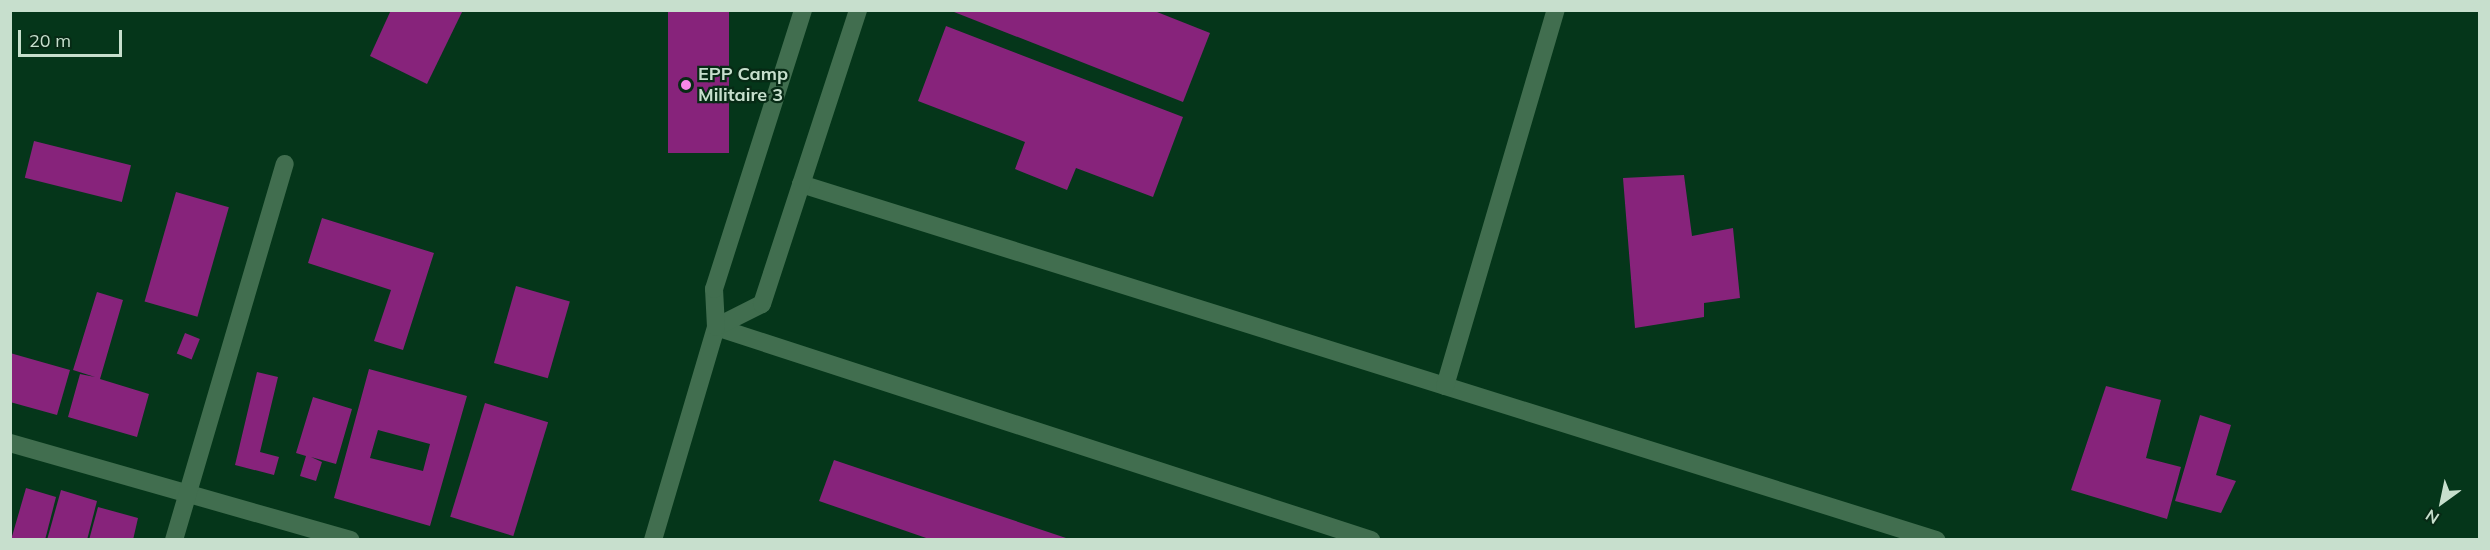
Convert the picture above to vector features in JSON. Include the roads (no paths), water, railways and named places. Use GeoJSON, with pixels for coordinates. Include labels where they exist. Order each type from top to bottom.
{"type":"FeatureCollection","features":[{"type":"Feature","properties":{"kind":"street"},"geometry":{"type":"LineString","coordinates":[[653,540],[716,327],[714,289],[803,10]]}},
{"type":"Feature","properties":{"kind":"street"},"geometry":{"type":"LineString","coordinates":[[716,327],[762,304],[858,10]]}},
{"type":"Feature","properties":{"kind":"street"},"geometry":{"type":"LineString","coordinates":[[1445,386],[1556,10]]}},
{"type":"Feature","properties":{"kind":"street"},"geometry":{"type":"LineString","coordinates":[[174,540],[285,164]]}},
{"type":"Feature","properties":{"kind":"street"},"geometry":{"type":"LineString","coordinates":[[801,184],[1936,540]]}},
{"type":"Feature","properties":{"kind":"street"},"geometry":{"type":"LineString","coordinates":[[716,327],[1371,540]]}},
{"type":"Feature","properties":{"kind":"street"},"geometry":{"type":"LineString","coordinates":[[10,442],[350,540]]}},
{"type":"Feature","properties":{"kind":"place","name":"EPP Camp Militaire 3"},"geometry":{"type":"Point","coordinates":[686,85]}}]}
